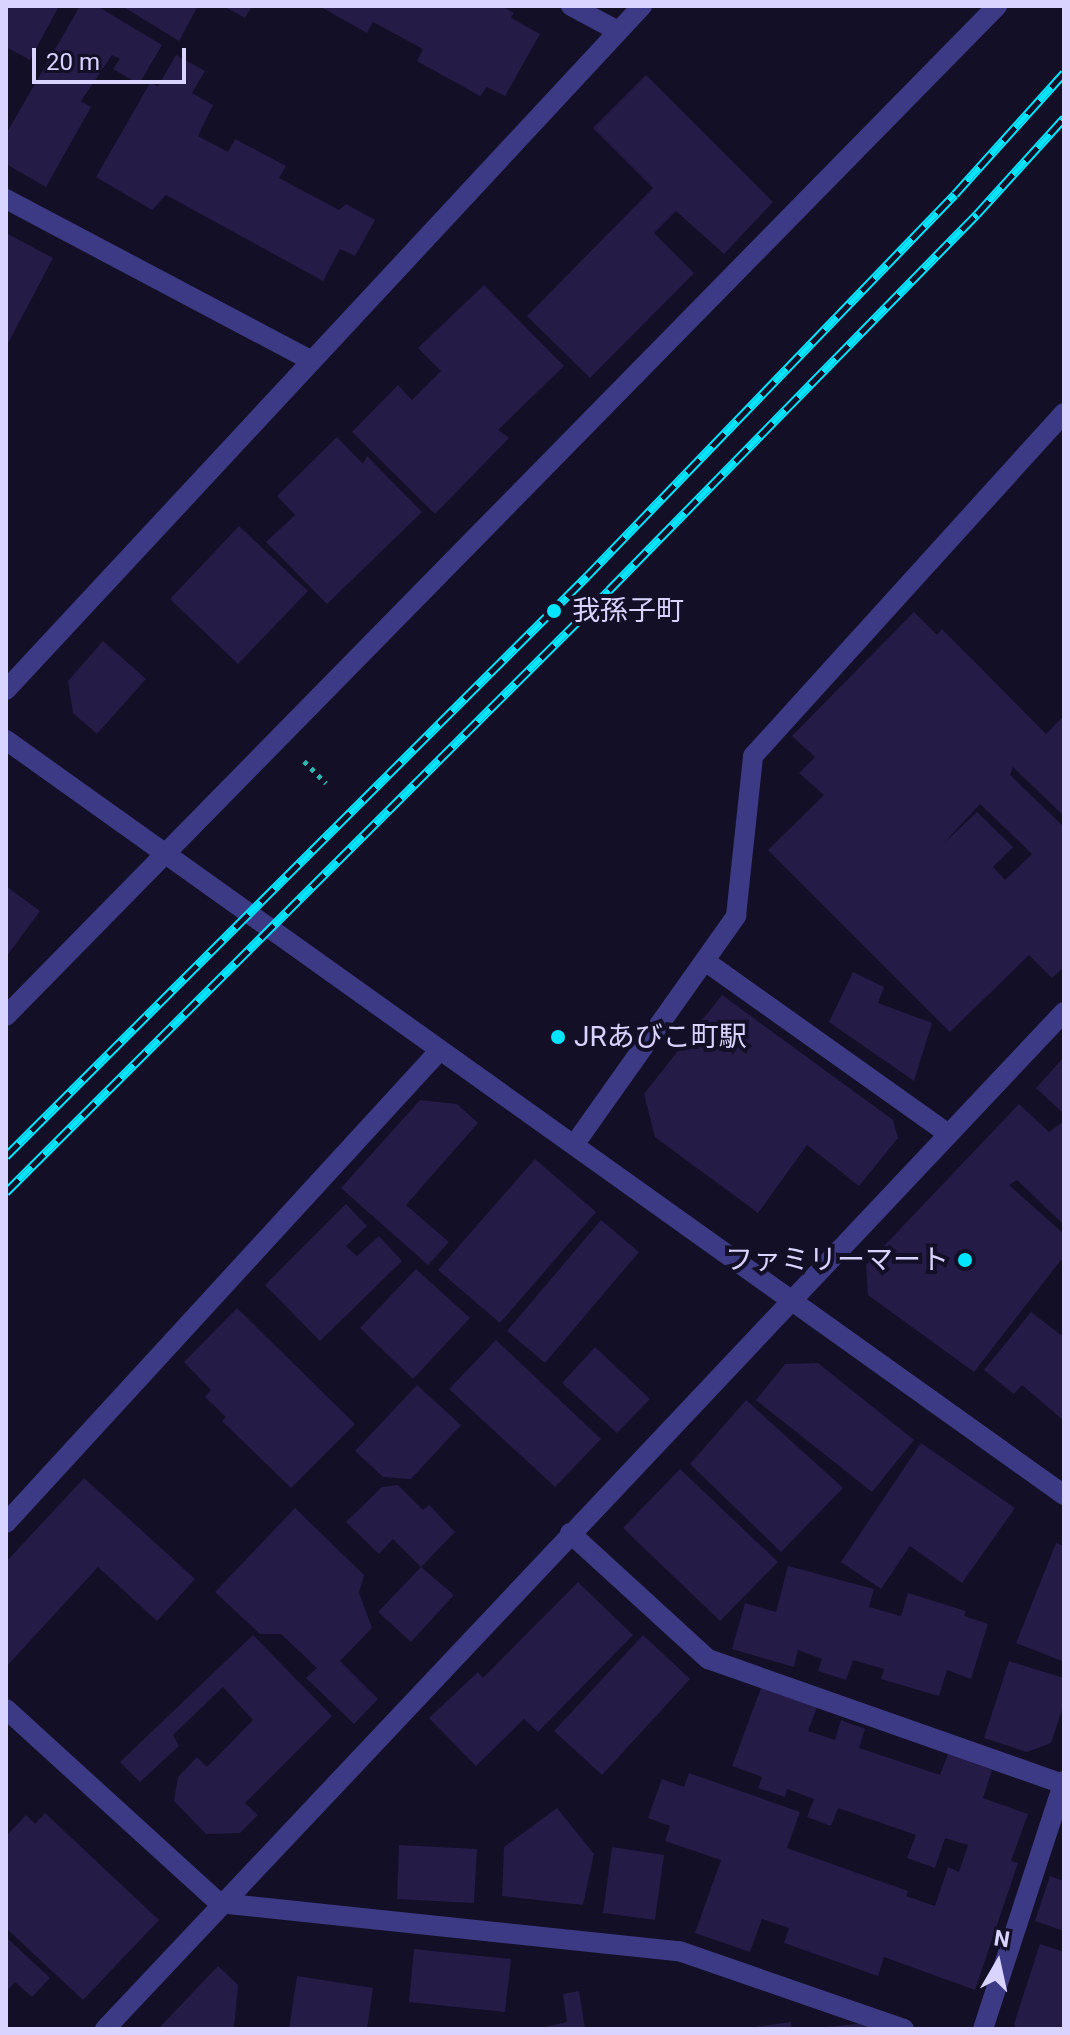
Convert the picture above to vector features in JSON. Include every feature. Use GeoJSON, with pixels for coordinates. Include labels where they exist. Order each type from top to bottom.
{"type":"FeatureCollection","features":[{"type":"Feature","properties":{"kind":"street"},"geometry":{"type":"LineString","coordinates":[[571,6],[618,31]]}},
{"type":"Feature","properties":{"kind":"street"},"geometry":{"type":"LineString","coordinates":[[6,690],[642,6]]}},
{"type":"Feature","properties":{"kind":"street"},"geometry":{"type":"LineString","coordinates":[[6,1016],[168,856],[997,6]]}},
{"type":"Feature","properties":{"kind":"street"},"geometry":{"type":"LineString","coordinates":[[6,199],[312,361]]}},
{"type":"Feature","properties":{"kind":"street"},"geometry":{"type":"LineString","coordinates":[[574,1145],[736,916],[753,756],[1060,426]]}},
{"type":"Feature","properties":{"kind":"street"},"geometry":{"type":"LineString","coordinates":[[6,740],[1064,1495]]}},
{"type":"Feature","properties":{"kind":"street"},"geometry":{"type":"LineString","coordinates":[[705,961],[948,1134]]}},
{"type":"Feature","properties":{"kind":"street"},"geometry":{"type":"LineString","coordinates":[[105,2029],[219,1903],[1064,1012]]}},
{"type":"Feature","properties":{"kind":"street"},"geometry":{"type":"LineString","coordinates":[[6,1523],[440,1050]]}},
{"type":"Feature","properties":{"kind":"street"},"geometry":{"type":"LineString","coordinates":[[570,1533],[708,1659],[1064,1782],[983,2029]]}},
{"type":"Feature","properties":{"kind":"street"},"geometry":{"type":"LineString","coordinates":[[6,1709],[219,1903],[679,1951],[904,2029]]}},
{"type":"Feature","properties":{"kind":"path"},"geometry":{"type":"LineString","coordinates":[[291,767],[300,758],[326,783]]}},
{"type":"Feature","properties":{"kind":"building"},"geometry":{"type":"Polygon","coordinates":[[[6,6],[59,6],[30,60],[6,47],[6,6]]]}},
{"type":"Feature","properties":{"kind":"building"},"geometry":{"type":"Polygon","coordinates":[[[80,6],[97,6],[162,45],[139,84],[113,69],[120,59],[112,55],[81,101],[91,107],[46,187],[6,164],[6,134],[80,6]]]}},
{"type":"Feature","properties":{"kind":"building"},"geometry":{"type":"Polygon","coordinates":[[[122,6],[198,6],[179,41],[122,6]]]}},
{"type":"Feature","properties":{"kind":"building"},"geometry":{"type":"Polygon","coordinates":[[[223,6],[252,6],[245,18],[223,6]]]}},
{"type":"Feature","properties":{"kind":"building"},"geometry":{"type":"Polygon","coordinates":[[[319,6],[502,6],[514,13],[511,18],[540,34],[505,96],[487,87],[480,96],[417,61],[423,49],[373,22],[367,33],[319,6]]]}},
{"type":"Feature","properties":{"kind":"building"},"geometry":{"type":"Polygon","coordinates":[[[176,55],[205,71],[192,93],[213,105],[198,136],[228,152],[235,139],[286,166],[279,178],[339,210],[346,204],[375,220],[355,256],[340,249],[323,281],[166,195],[152,210],[96,177],[150,83],[158,86],[176,55]]]}},
{"type":"Feature","properties":{"kind":"building"},"geometry":{"type":"Polygon","coordinates":[[[646,75],[773,202],[724,254],[676,211],[654,233],[694,273],[590,378],[527,316],[653,188],[593,128],[646,75]]]}},
{"type":"Feature","properties":{"kind":"building"},"geometry":{"type":"Polygon","coordinates":[[[6,233],[53,258],[6,347],[6,233]]]}},
{"type":"Feature","properties":{"kind":"building"},"geometry":{"type":"Polygon","coordinates":[[[484,285],[564,366],[498,430],[509,438],[435,514],[352,432],[398,385],[412,400],[441,371],[418,348],[484,285]]]}},
{"type":"Feature","properties":{"kind":"building"},"geometry":{"type":"Polygon","coordinates":[[[337,437],[363,464],[367,456],[422,512],[327,604],[266,542],[295,515],[277,496],[337,437]]]}},
{"type":"Feature","properties":{"kind":"building"},"geometry":{"type":"Polygon","coordinates":[[[239,526],[308,591],[238,664],[170,599],[239,526]]]}},
{"type":"Feature","properties":{"kind":"building"},"geometry":{"type":"Polygon","coordinates":[[[914,612],[937,635],[942,629],[1046,734],[1064,716],[1064,816],[1013,767],[1010,775],[1064,827],[1064,967],[1052,978],[1029,955],[950,1032],[768,850],[824,795],[799,773],[815,757],[792,736],[914,612]],[[980,804],[943,844],[977,812],[1013,847],[993,867],[1005,880],[1032,854],[980,804]]]}},
{"type":"Feature","properties":{"kind":"building"},"geometry":{"type":"Polygon","coordinates":[[[103,641],[146,679],[97,734],[73,713],[68,681],[103,641]]]}},
{"type":"Feature","properties":{"kind":"building"},"geometry":{"type":"Polygon","coordinates":[[[6,886],[40,911],[6,957],[6,886]]]}},
{"type":"Feature","properties":{"kind":"building"},"geometry":{"type":"Polygon","coordinates":[[[853,972],[884,987],[878,1003],[932,1023],[914,1081],[829,1022],[853,972]]]}},
{"type":"Feature","properties":{"kind":"building"},"geometry":{"type":"Polygon","coordinates":[[[722,995],[893,1120],[898,1138],[859,1186],[807,1145],[758,1213],[655,1137],[644,1094],[722,995]]]}},
{"type":"Feature","properties":{"kind":"building"},"geometry":{"type":"Polygon","coordinates":[[[1064,1057],[1064,1114],[1036,1088],[1064,1057]]]}},
{"type":"Feature","properties":{"kind":"building"},"geometry":{"type":"Polygon","coordinates":[[[420,1100],[457,1104],[478,1123],[406,1205],[449,1242],[428,1265],[341,1188],[420,1100]]]}},
{"type":"Feature","properties":{"kind":"building","name":"ファミリーマート"},"geometry":{"type":"Polygon","coordinates":[[[1019,1104],[1049,1132],[1064,1121],[1064,1225],[1017,1180],[1009,1185],[1064,1234],[1064,1256],[974,1372],[868,1295],[866,1265],[1019,1104]]]}},
{"type":"Feature","properties":{"kind":"building"},"geometry":{"type":"Polygon","coordinates":[[[535,1159],[596,1212],[500,1323],[438,1270],[535,1159]]]}},
{"type":"Feature","properties":{"kind":"building"},"geometry":{"type":"Polygon","coordinates":[[[346,1204],[367,1226],[346,1246],[357,1256],[379,1236],[402,1261],[320,1341],[265,1285],[346,1204]]]}},
{"type":"Feature","properties":{"kind":"building"},"geometry":{"type":"Polygon","coordinates":[[[601,1220],[639,1252],[545,1363],[507,1331],[601,1220]]]}},
{"type":"Feature","properties":{"kind":"building"},"geometry":{"type":"Polygon","coordinates":[[[416,1269],[470,1318],[413,1379],[360,1328],[416,1269]]]}},
{"type":"Feature","properties":{"kind":"building"},"geometry":{"type":"Polygon","coordinates":[[[237,1308],[355,1424],[291,1488],[222,1421],[226,1417],[205,1397],[211,1390],[184,1362],[237,1308]]]}},
{"type":"Feature","properties":{"kind":"building"},"geometry":{"type":"Polygon","coordinates":[[[1031,1312],[1061,1335],[1064,1332],[1064,1421],[1022,1385],[1014,1394],[984,1370],[1031,1312]]]}},
{"type":"Feature","properties":{"kind":"building"},"geometry":{"type":"Polygon","coordinates":[[[496,1340],[601,1439],[555,1487],[449,1389],[496,1340]]]}},
{"type":"Feature","properties":{"kind":"building"},"geometry":{"type":"Polygon","coordinates":[[[595,1347],[650,1399],[617,1433],[562,1383],[595,1347]]]}},
{"type":"Feature","properties":{"kind":"building"},"geometry":{"type":"Polygon","coordinates":[[[818,1363],[914,1440],[872,1492],[756,1400],[785,1364],[818,1363]]]}},
{"type":"Feature","properties":{"kind":"building"},"geometry":{"type":"Polygon","coordinates":[[[417,1385],[461,1425],[411,1479],[383,1477],[355,1451],[417,1385]]]}},
{"type":"Feature","properties":{"kind":"building"},"geometry":{"type":"Polygon","coordinates":[[[746,1400],[843,1488],[781,1552],[690,1464],[746,1400]]]}},
{"type":"Feature","properties":{"kind":"building"},"geometry":{"type":"Polygon","coordinates":[[[921,1443],[1015,1508],[962,1583],[910,1546],[881,1589],[841,1562],[921,1443]]]}},
{"type":"Feature","properties":{"kind":"building"},"geometry":{"type":"Polygon","coordinates":[[[680,1469],[778,1562],[720,1621],[623,1528],[680,1469]]]}},
{"type":"Feature","properties":{"kind":"building"},"geometry":{"type":"Polygon","coordinates":[[[84,1478],[195,1579],[157,1621],[98,1567],[6,1667],[6,1562],[84,1478]]]}},
{"type":"Feature","properties":{"kind":"building"},"geometry":{"type":"Polygon","coordinates":[[[398,1485],[423,1510],[429,1505],[455,1532],[421,1567],[393,1539],[379,1554],[346,1522],[382,1487],[398,1485]]]}},
{"type":"Feature","properties":{"kind":"building"},"geometry":{"type":"Polygon","coordinates":[[[295,1508],[364,1575],[359,1593],[372,1628],[340,1661],[378,1699],[354,1724],[306,1678],[317,1668],[281,1634],[260,1634],[215,1592],[295,1508]]]}},
{"type":"Feature","properties":{"kind":"building"},"geometry":{"type":"Polygon","coordinates":[[[1056,1543],[1064,1546],[1062,1661],[1016,1643],[1056,1543]]]}},
{"type":"Feature","properties":{"kind":"building"},"geometry":{"type":"Polygon","coordinates":[[[788,1566],[874,1589],[869,1607],[901,1616],[908,1593],[966,1611],[964,1616],[988,1624],[971,1679],[947,1670],[939,1696],[881,1679],[884,1669],[853,1660],[846,1680],[818,1671],[822,1659],[798,1650],[794,1667],[732,1649],[745,1603],[776,1612],[788,1566]]]}},
{"type":"Feature","properties":{"kind":"building"},"geometry":{"type":"Polygon","coordinates":[[[421,1567],[454,1595],[411,1642],[378,1612],[421,1567]]]}},
{"type":"Feature","properties":{"kind":"building"},"geometry":{"type":"Polygon","coordinates":[[[578,1582],[633,1635],[538,1732],[524,1719],[476,1766],[429,1718],[478,1672],[483,1678],[578,1582]]]}},
{"type":"Feature","properties":{"kind":"building"},"geometry":{"type":"Polygon","coordinates":[[[253,1635],[332,1716],[245,1803],[258,1815],[240,1833],[206,1834],[174,1801],[178,1777],[197,1757],[207,1767],[253,1720],[223,1687],[173,1735],[179,1746],[140,1782],[120,1762],[253,1635]]]}},
{"type":"Feature","properties":{"kind":"building"},"geometry":{"type":"Polygon","coordinates":[[[643,1635],[690,1679],[602,1775],[554,1731],[643,1635]]]}},
{"type":"Feature","properties":{"kind":"building"},"geometry":{"type":"Polygon","coordinates":[[[1009,1661],[1064,1678],[1064,1704],[1051,1743],[1027,1752],[984,1738],[1009,1661]]]}},
{"type":"Feature","properties":{"kind":"building"},"geometry":{"type":"Polygon","coordinates":[[[761,1688],[817,1707],[808,1731],[835,1740],[841,1720],[865,1729],[859,1748],[940,1775],[948,1754],[992,1770],[983,1798],[1028,1814],[1011,1861],[1018,1863],[975,1990],[884,1957],[878,1976],[784,1943],[789,1928],[762,1919],[750,1952],[695,1933],[721,1860],[665,1841],[670,1826],[648,1818],[662,1779],[684,1787],[689,1773],[800,1812],[787,1848],[908,1891],[906,1896],[935,1906],[948,1867],[959,1872],[968,1845],[945,1838],[935,1868],[907,1858],[916,1835],[838,1808],[831,1826],[807,1817],[814,1799],[787,1789],[785,1797],[758,1788],[762,1777],[732,1766],[761,1688]]]}},
{"type":"Feature","properties":{"kind":"building"},"geometry":{"type":"Polygon","coordinates":[[[557,1808],[594,1854],[583,1905],[502,1896],[504,1847],[557,1808]]]}},
{"type":"Feature","properties":{"kind":"building"},"geometry":{"type":"Polygon","coordinates":[[[45,1813],[159,1920],[83,2000],[6,1928],[6,1836],[26,1815],[35,1824],[45,1813]]]}},
{"type":"Feature","properties":{"kind":"building"},"geometry":{"type":"Polygon","coordinates":[[[399,1845],[477,1849],[474,1903],[397,1899],[399,1845]]]}},
{"type":"Feature","properties":{"kind":"building"},"geometry":{"type":"Polygon","coordinates":[[[612,1847],[664,1855],[655,1920],[603,1913],[612,1847]]]}},
{"type":"Feature","properties":{"kind":"building"},"geometry":{"type":"Polygon","coordinates":[[[1050,1876],[1064,1881],[1064,1931],[1035,1921],[1050,1876]]]}},
{"type":"Feature","properties":{"kind":"building"},"geometry":{"type":"Polygon","coordinates":[[[6,1937],[50,1978],[32,1997],[15,1982],[6,1992],[6,1937]]]}},
{"type":"Feature","properties":{"kind":"building"},"geometry":{"type":"Polygon","coordinates":[[[1040,1944],[1064,1952],[1064,2029],[1016,2029],[1014,2024],[1040,1944]]]}},
{"type":"Feature","properties":{"kind":"building"},"geometry":{"type":"Polygon","coordinates":[[[414,1949],[511,1959],[505,2012],[409,2002],[414,1949]]]}},
{"type":"Feature","properties":{"kind":"building"},"geometry":{"type":"Polygon","coordinates":[[[218,1966],[238,1985],[234,2029],[158,2029],[218,1966]]]}},
{"type":"Feature","properties":{"kind":"building"},"geometry":{"type":"Polygon","coordinates":[[[297,1976],[373,1988],[367,2029],[289,2029],[297,1976]]]}},
{"type":"Feature","properties":{"kind":"building"},"geometry":{"type":"Polygon","coordinates":[[[579,1991],[585,2029],[536,2029],[567,2022],[563,1994],[579,1991]]]}},
{"type":"Feature","properties":{"kind":"building"},"geometry":{"type":"Polygon","coordinates":[[[791,2022],[792,2029],[755,2027],[791,2022]]]}},
{"type":"Feature","properties":{"kind":"building"},"geometry":{"type":"Polygon","coordinates":[[[875,2022],[876,2029],[827,2029],[827,2027],[875,2022]]]}},
{"type":"Feature","properties":{"kind":"railway"},"geometry":{"type":"LineString","coordinates":[[6,1156],[587,576],[955,194],[1064,73]]}},
{"type":"Feature","properties":{"kind":"railway"},"geometry":{"type":"LineString","coordinates":[[6,1192],[609,590],[977,214],[1064,118]]}},
{"type":"Feature","properties":{"kind":"place","name":"我孫子町"},"geometry":{"type":"Point","coordinates":[554,611]}},
{"type":"Feature","properties":{"kind":"place","name":"JRあびこ町駅"},"geometry":{"type":"Point","coordinates":[558,1037]}},
{"type":"Feature","properties":{"kind":"place","name":"ファミリーマート"},"geometry":{"type":"Point","coordinates":[965,1260]}}]}
